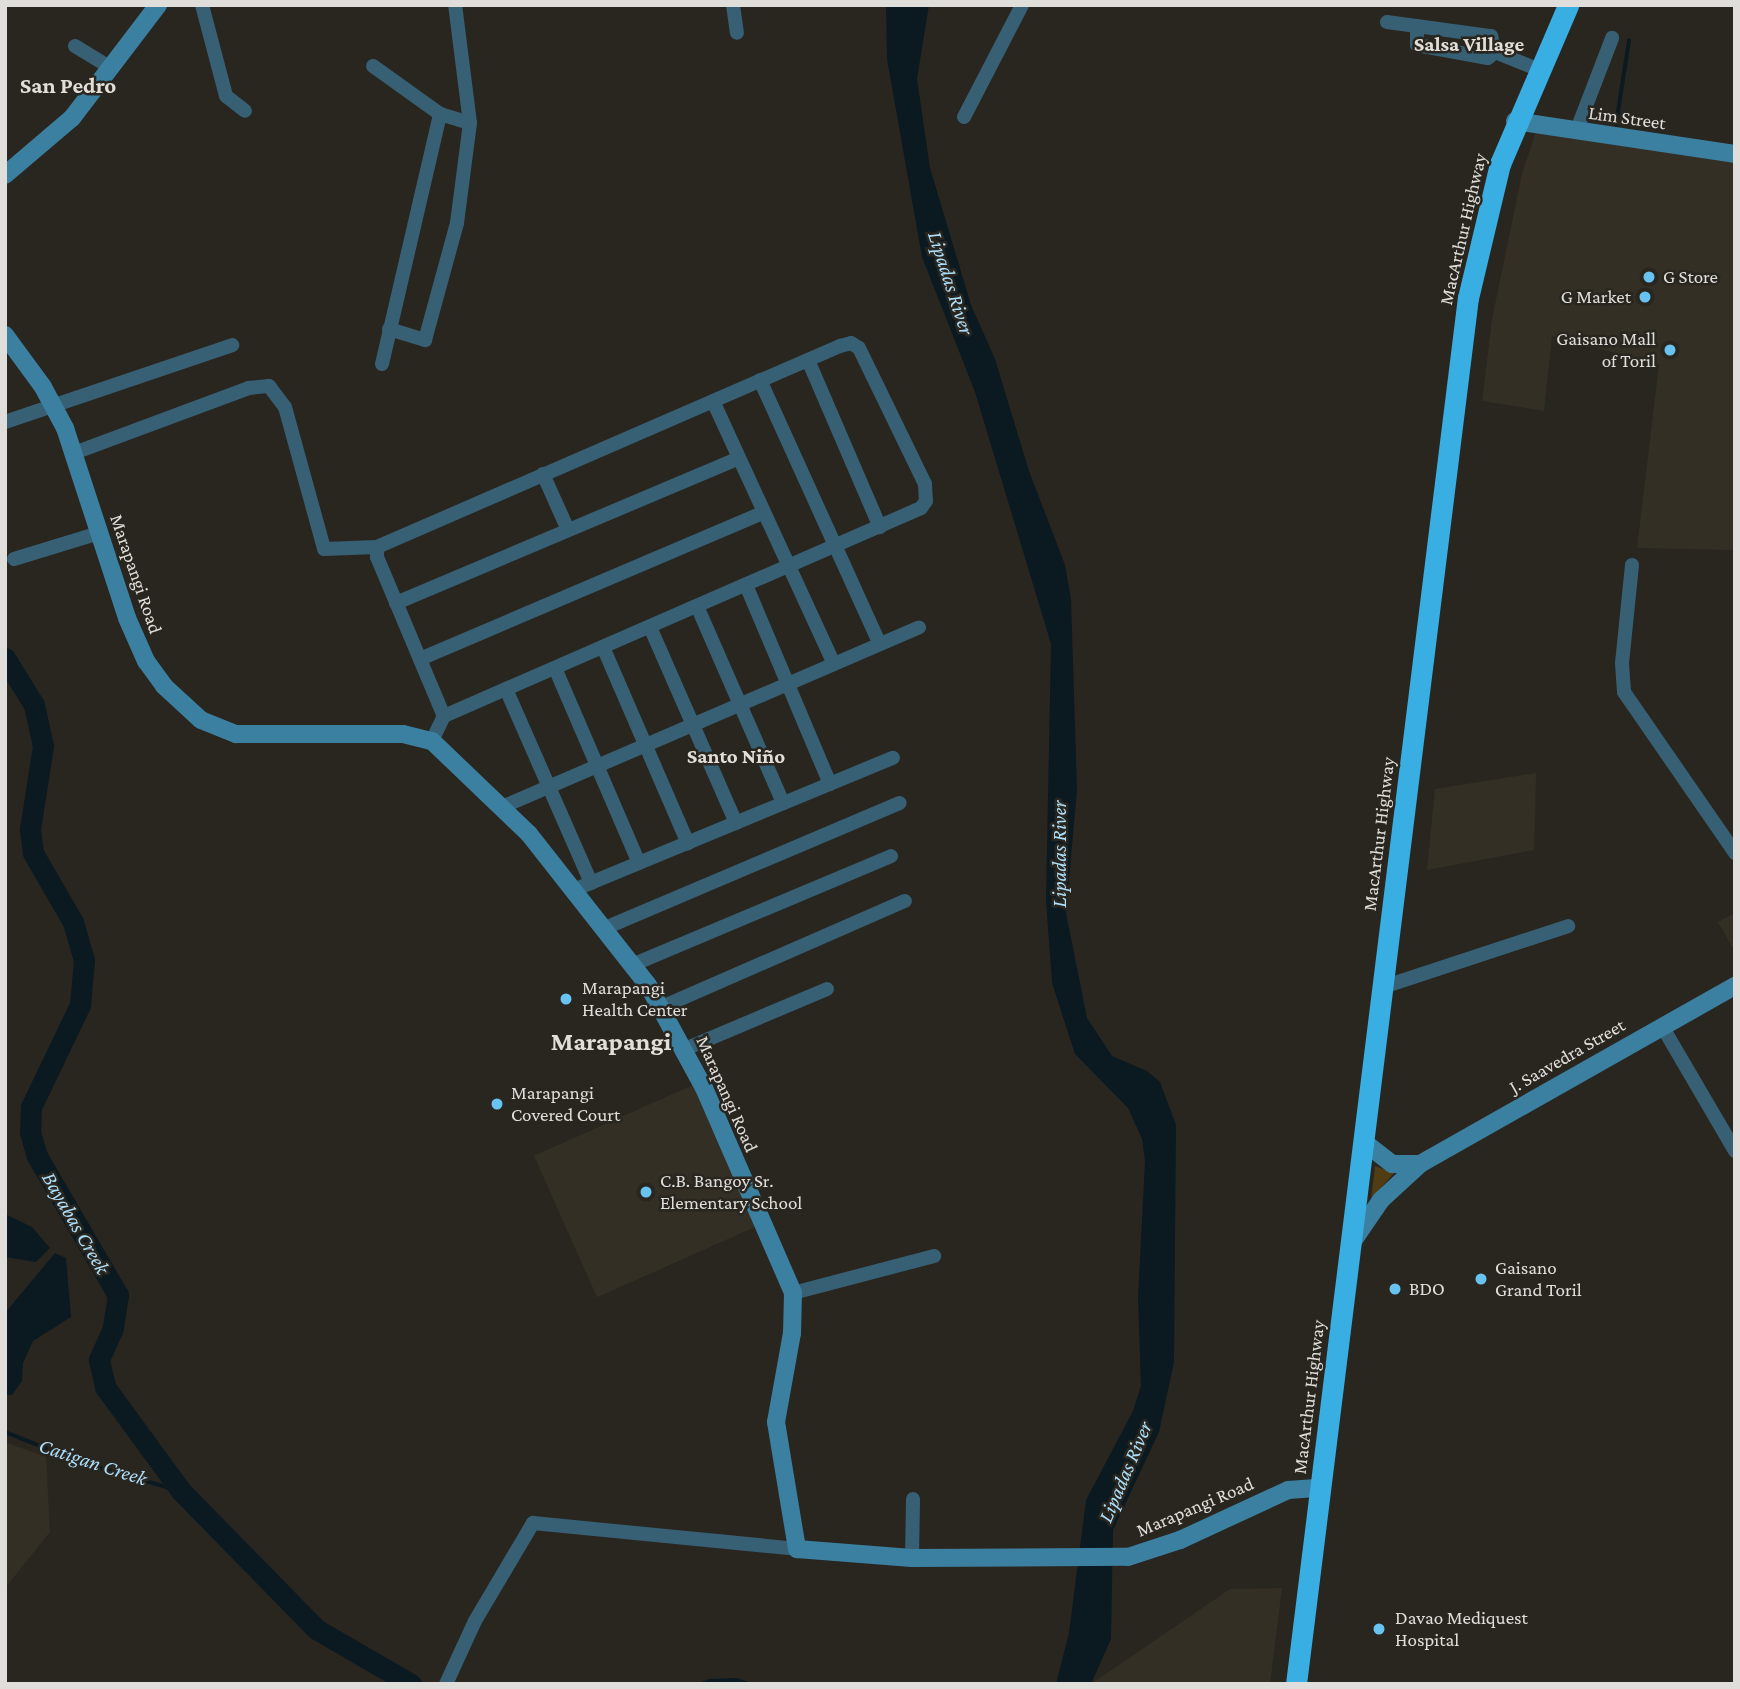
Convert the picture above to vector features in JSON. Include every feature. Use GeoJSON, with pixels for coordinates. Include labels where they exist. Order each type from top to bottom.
{"type":"FeatureCollection","features":[{"type":"Feature","properties":{"kind":"highway","name":"MacArthur Highway"},"geometry":{"type":"LineString","coordinates":[[1296,1684],[1468,298],[1489,203],[1515,121],[1568,5]]}},
{"type":"Feature","properties":{"kind":"street"},"geometry":{"type":"LineString","coordinates":[[5,175],[64,126],[158,5]]}},
{"type":"Feature","properties":{"kind":"street"},"geometry":{"type":"LineString","coordinates":[[202,5],[226,96],[245,111]]}},
{"type":"Feature","properties":{"kind":"street"},"geometry":{"type":"LineString","coordinates":[[389,330],[425,340],[457,223],[470,122],[455,5]]}},
{"type":"Feature","properties":{"kind":"street"},"geometry":{"type":"LineString","coordinates":[[733,5],[737,33]]}},
{"type":"Feature","properties":{"kind":"street"},"geometry":{"type":"LineString","coordinates":[[964,117],[1022,5]]}},
{"type":"Feature","properties":{"kind":"street"},"geometry":{"type":"LineString","coordinates":[[1387,22],[1491,36],[1495,52]]}},
{"type":"Feature","properties":{"kind":"street"},"geometry":{"type":"LineString","coordinates":[[1417,26],[1416,45],[1488,58],[1495,52]]}},
{"type":"Feature","properties":{"kind":"street"},"geometry":{"type":"LineString","coordinates":[[1576,132],[1612,38]]}},
{"type":"Feature","properties":{"kind":"street"},"geometry":{"type":"LineString","coordinates":[[75,46],[111,68]]}},
{"type":"Feature","properties":{"kind":"street"},"geometry":{"type":"LineString","coordinates":[[1495,52],[1537,69]]}},
{"type":"Feature","properties":{"kind":"street"},"geometry":{"type":"LineString","coordinates":[[373,66],[440,114],[470,122]]}},
{"type":"Feature","properties":{"kind":"street"},"geometry":{"type":"LineString","coordinates":[[382,364],[440,114]]}},
{"type":"Feature","properties":{"kind":"street","name":"Lim Street"},"geometry":{"type":"LineString","coordinates":[[1515,121],[1735,154]]}},
{"type":"Feature","properties":{"kind":"street","name":"Marapangi Road"},"geometry":{"type":"LineString","coordinates":[[5,335],[54,404],[74,453],[99,533],[146,661],[164,686],[201,720],[236,733],[403,734],[432,741],[584,886],[605,928],[662,1007],[685,1049],[793,1293],[792,1333],[776,1422],[797,1549],[912,1558],[1114,1558],[1159,1549],[1288,1490],[1320,1488]]}},
{"type":"Feature","properties":{"kind":"street"},"geometry":{"type":"LineString","coordinates":[[74,453],[249,388],[269,386],[285,407],[324,549],[377,547],[846,344],[859,348],[925,484],[926,502],[921,508],[444,716],[432,741]]}},
{"type":"Feature","properties":{"kind":"street"},"geometry":{"type":"LineString","coordinates":[[5,422],[232,345]]}},
{"type":"Feature","properties":{"kind":"street"},"geometry":{"type":"LineString","coordinates":[[808,360],[880,527]]}},
{"type":"Feature","properties":{"kind":"street"},"geometry":{"type":"LineString","coordinates":[[760,380],[880,644]]}},
{"type":"Feature","properties":{"kind":"street"},"geometry":{"type":"LineString","coordinates":[[713,401],[834,664]]}},
{"type":"Feature","properties":{"kind":"street"},"geometry":{"type":"LineString","coordinates":[[396,603],[739,458]]}},
{"type":"Feature","properties":{"kind":"street"},"geometry":{"type":"LineString","coordinates":[[543,474],[568,530]]}},
{"type":"Feature","properties":{"kind":"street"},"geometry":{"type":"LineString","coordinates":[[419,659],[764,512]]}},
{"type":"Feature","properties":{"kind":"street"},"geometry":{"type":"LineString","coordinates":[[13,559],[99,533]]}},
{"type":"Feature","properties":{"kind":"street"},"geometry":{"type":"LineString","coordinates":[[377,547],[396,603],[444,716]]}},
{"type":"Feature","properties":{"kind":"street"},"geometry":{"type":"LineString","coordinates":[[1632,565],[1622,663],[1624,692],[1735,853]]}},
{"type":"Feature","properties":{"kind":"street"},"geometry":{"type":"LineString","coordinates":[[746,585],[830,784]]}},
{"type":"Feature","properties":{"kind":"street"},"geometry":{"type":"LineString","coordinates":[[697,606],[783,803]]}},
{"type":"Feature","properties":{"kind":"street"},"geometry":{"type":"LineString","coordinates":[[650,627],[736,823]]}},
{"type":"Feature","properties":{"kind":"street"},"geometry":{"type":"LineString","coordinates":[[502,807],[919,627]]}},
{"type":"Feature","properties":{"kind":"street"},"geometry":{"type":"LineString","coordinates":[[603,647],[688,843]]}},
{"type":"Feature","properties":{"kind":"street"},"geometry":{"type":"LineString","coordinates":[[555,668],[639,863]]}},
{"type":"Feature","properties":{"kind":"street"},"geometry":{"type":"LineString","coordinates":[[506,689],[549,787],[584,886],[893,758]]}},
{"type":"Feature","properties":{"kind":"street"},"geometry":{"type":"LineString","coordinates":[[605,928],[900,803]]}},
{"type":"Feature","properties":{"kind":"street"},"geometry":{"type":"LineString","coordinates":[[632,965],[891,856]]}},
{"type":"Feature","properties":{"kind":"street"},"geometry":{"type":"LineString","coordinates":[[662,1007],[905,901]]}},
{"type":"Feature","properties":{"kind":"street"},"geometry":{"type":"LineString","coordinates":[[1383,987],[1568,926]]}},
{"type":"Feature","properties":{"kind":"street","name":"J. Saavedra Street"},"geometry":{"type":"LineString","coordinates":[[1351,1244],[1381,1200],[1420,1164],[1735,986]]}},
{"type":"Feature","properties":{"kind":"street"},"geometry":{"type":"LineString","coordinates":[[685,1049],[827,989]]}},
{"type":"Feature","properties":{"kind":"street"},"geometry":{"type":"LineString","coordinates":[[1662,1026],[1735,1151]]}},
{"type":"Feature","properties":{"kind":"street"},"geometry":{"type":"LineString","coordinates":[[1364,1142],[1392,1164],[1420,1164]]}},
{"type":"Feature","properties":{"kind":"street"},"geometry":{"type":"LineString","coordinates":[[793,1293],[934,1256]]}},
{"type":"Feature","properties":{"kind":"street"},"geometry":{"type":"LineString","coordinates":[[912,1558],[913,1499]]}},
{"type":"Feature","properties":{"kind":"street"},"geometry":{"type":"LineString","coordinates":[[448,1679],[533,1523],[797,1549]]}},
{"type":"Feature","properties":{"kind":"shaded area"},"geometry":{"type":"Polygon","coordinates":[[[1536,132],[1735,162],[1735,550],[1637,548],[1659,365],[1552,336],[1544,411],[1482,401],[1492,319],[1522,174],[1536,132]]]}},
{"type":"Feature","properties":{"kind":"shaded area"},"geometry":{"type":"Polygon","coordinates":[[[1536,773],[1534,850],[1427,870],[1435,789],[1536,773]]]}},
{"type":"Feature","properties":{"kind":"shaded area"},"geometry":{"type":"Polygon","coordinates":[[[1735,913],[1735,952],[1718,922],[1735,913]]]}},
{"type":"Feature","properties":{"kind":"shaded area","name":"C.B. Bangoy Sr. Elementary School"},"geometry":{"type":"Polygon","coordinates":[[[693,1085],[756,1227],[597,1297],[534,1156],[693,1085]]]}},
{"type":"Feature","properties":{"kind":"shaded area"},"geometry":{"type":"Polygon","coordinates":[[[1375,1166],[1394,1173],[1371,1199],[1375,1166]]]}},
{"type":"Feature","properties":{"kind":"shaded area"},"geometry":{"type":"Polygon","coordinates":[[[5,1442],[46,1457],[50,1532],[5,1588],[5,1442]]]}},
{"type":"Feature","properties":{"kind":"shaded area"},"geometry":{"type":"Polygon","coordinates":[[[1282,1588],[1270,1684],[1091,1684],[1230,1589],[1282,1588]]]}},
{"type":"Feature","properties":{"kind":"water","name":"Lipadas River"},"geometry":{"type":"Polygon","coordinates":[[[886,5],[929,5],[917,79],[930,168],[971,305],[995,359],[1029,471],[1065,565],[1071,599],[1077,790],[1066,913],[1087,1018],[1112,1056],[1147,1071],[1160,1082],[1176,1125],[1174,1362],[1159,1432],[1113,1530],[1111,1639],[1091,1684],[1056,1684],[1069,1633],[1086,1500],[1133,1411],[1141,1386],[1138,1298],[1145,1161],[1142,1139],[1128,1108],[1075,1054],[1052,983],[1046,900],[1051,644],[975,392],[922,257],[887,59],[886,5]]]}},
{"type":"Feature","properties":{"kind":"water"},"geometry":{"type":"Polygon","coordinates":[[[5,1214],[32,1227],[50,1248],[36,1262],[5,1257],[5,1214]]]}},
{"type":"Feature","properties":{"kind":"water"},"geometry":{"type":"Polygon","coordinates":[[[55,1253],[66,1258],[71,1317],[33,1341],[23,1363],[22,1381],[12,1395],[5,1395],[5,1313],[55,1253]]]}},
{"type":"Feature","properties":{"kind":"water"},"geometry":{"type":"Polygon","coordinates":[[[737,1678],[754,1684],[696,1684],[709,1679],[737,1678]]]}},
{"type":"Feature","properties":{"kind":"waterway"},"geometry":{"type":"LineString","coordinates":[[1616,125],[1629,41]]}},
{"type":"Feature","properties":{"kind":"waterway","name":"Bayabas Creek"},"geometry":{"type":"LineString","coordinates":[[5,658],[34,705],[43,746],[30,829],[33,853],[73,922],[84,960],[80,1005],[31,1107],[30,1132],[37,1156],[118,1295],[113,1328],[99,1360],[105,1387],[181,1491],[316,1629],[411,1684]]}},
{"type":"Feature","properties":{"kind":"waterway","name":"Catigan Creek"},"geometry":{"type":"LineString","coordinates":[[5,1432],[86,1464],[181,1491]]}},
{"type":"Feature","properties":{"kind":"place","name":"G Store"},"geometry":{"type":"Point","coordinates":[1649,277]}},
{"type":"Feature","properties":{"kind":"place","name":"G Market"},"geometry":{"type":"Point","coordinates":[1645,297]}},
{"type":"Feature","properties":{"kind":"place","name":"Gaisano Mall of Toril"},"geometry":{"type":"Point","coordinates":[1670,350]}},
{"type":"Feature","properties":{"kind":"place","name":"Marapangi Health Center"},"geometry":{"type":"Point","coordinates":[566,999]}},
{"type":"Feature","properties":{"kind":"place","name":"Marapangi Covered Court"},"geometry":{"type":"Point","coordinates":[497,1104]}},
{"type":"Feature","properties":{"kind":"place","name":"C.B. Bangoy Sr. Elementary School"},"geometry":{"type":"Point","coordinates":[646,1192]}},
{"type":"Feature","properties":{"kind":"place","name":"Gaisano Grand Toril"},"geometry":{"type":"Point","coordinates":[1481,1279]}},
{"type":"Feature","properties":{"kind":"place","name":"BDO"},"geometry":{"type":"Point","coordinates":[1395,1289]}},
{"type":"Feature","properties":{"kind":"place","name":"Davao Mediquest Hospital"},"geometry":{"type":"Point","coordinates":[1379,1629]}},
{"type":"Feature","properties":{"kind":"district","name":"Salsa Village"},"geometry":{"type":"Point","coordinates":[1469,44]}},
{"type":"Feature","properties":{"kind":"district","name":"San Pedro"},"geometry":{"type":"Point","coordinates":[68,85]}},
{"type":"Feature","properties":{"kind":"district","name":"Santo Niño"},"geometry":{"type":"Point","coordinates":[736,756]}},
{"type":"Feature","properties":{"kind":"district","name":"Marapangi"},"geometry":{"type":"Point","coordinates":[611,1042]}}]}
